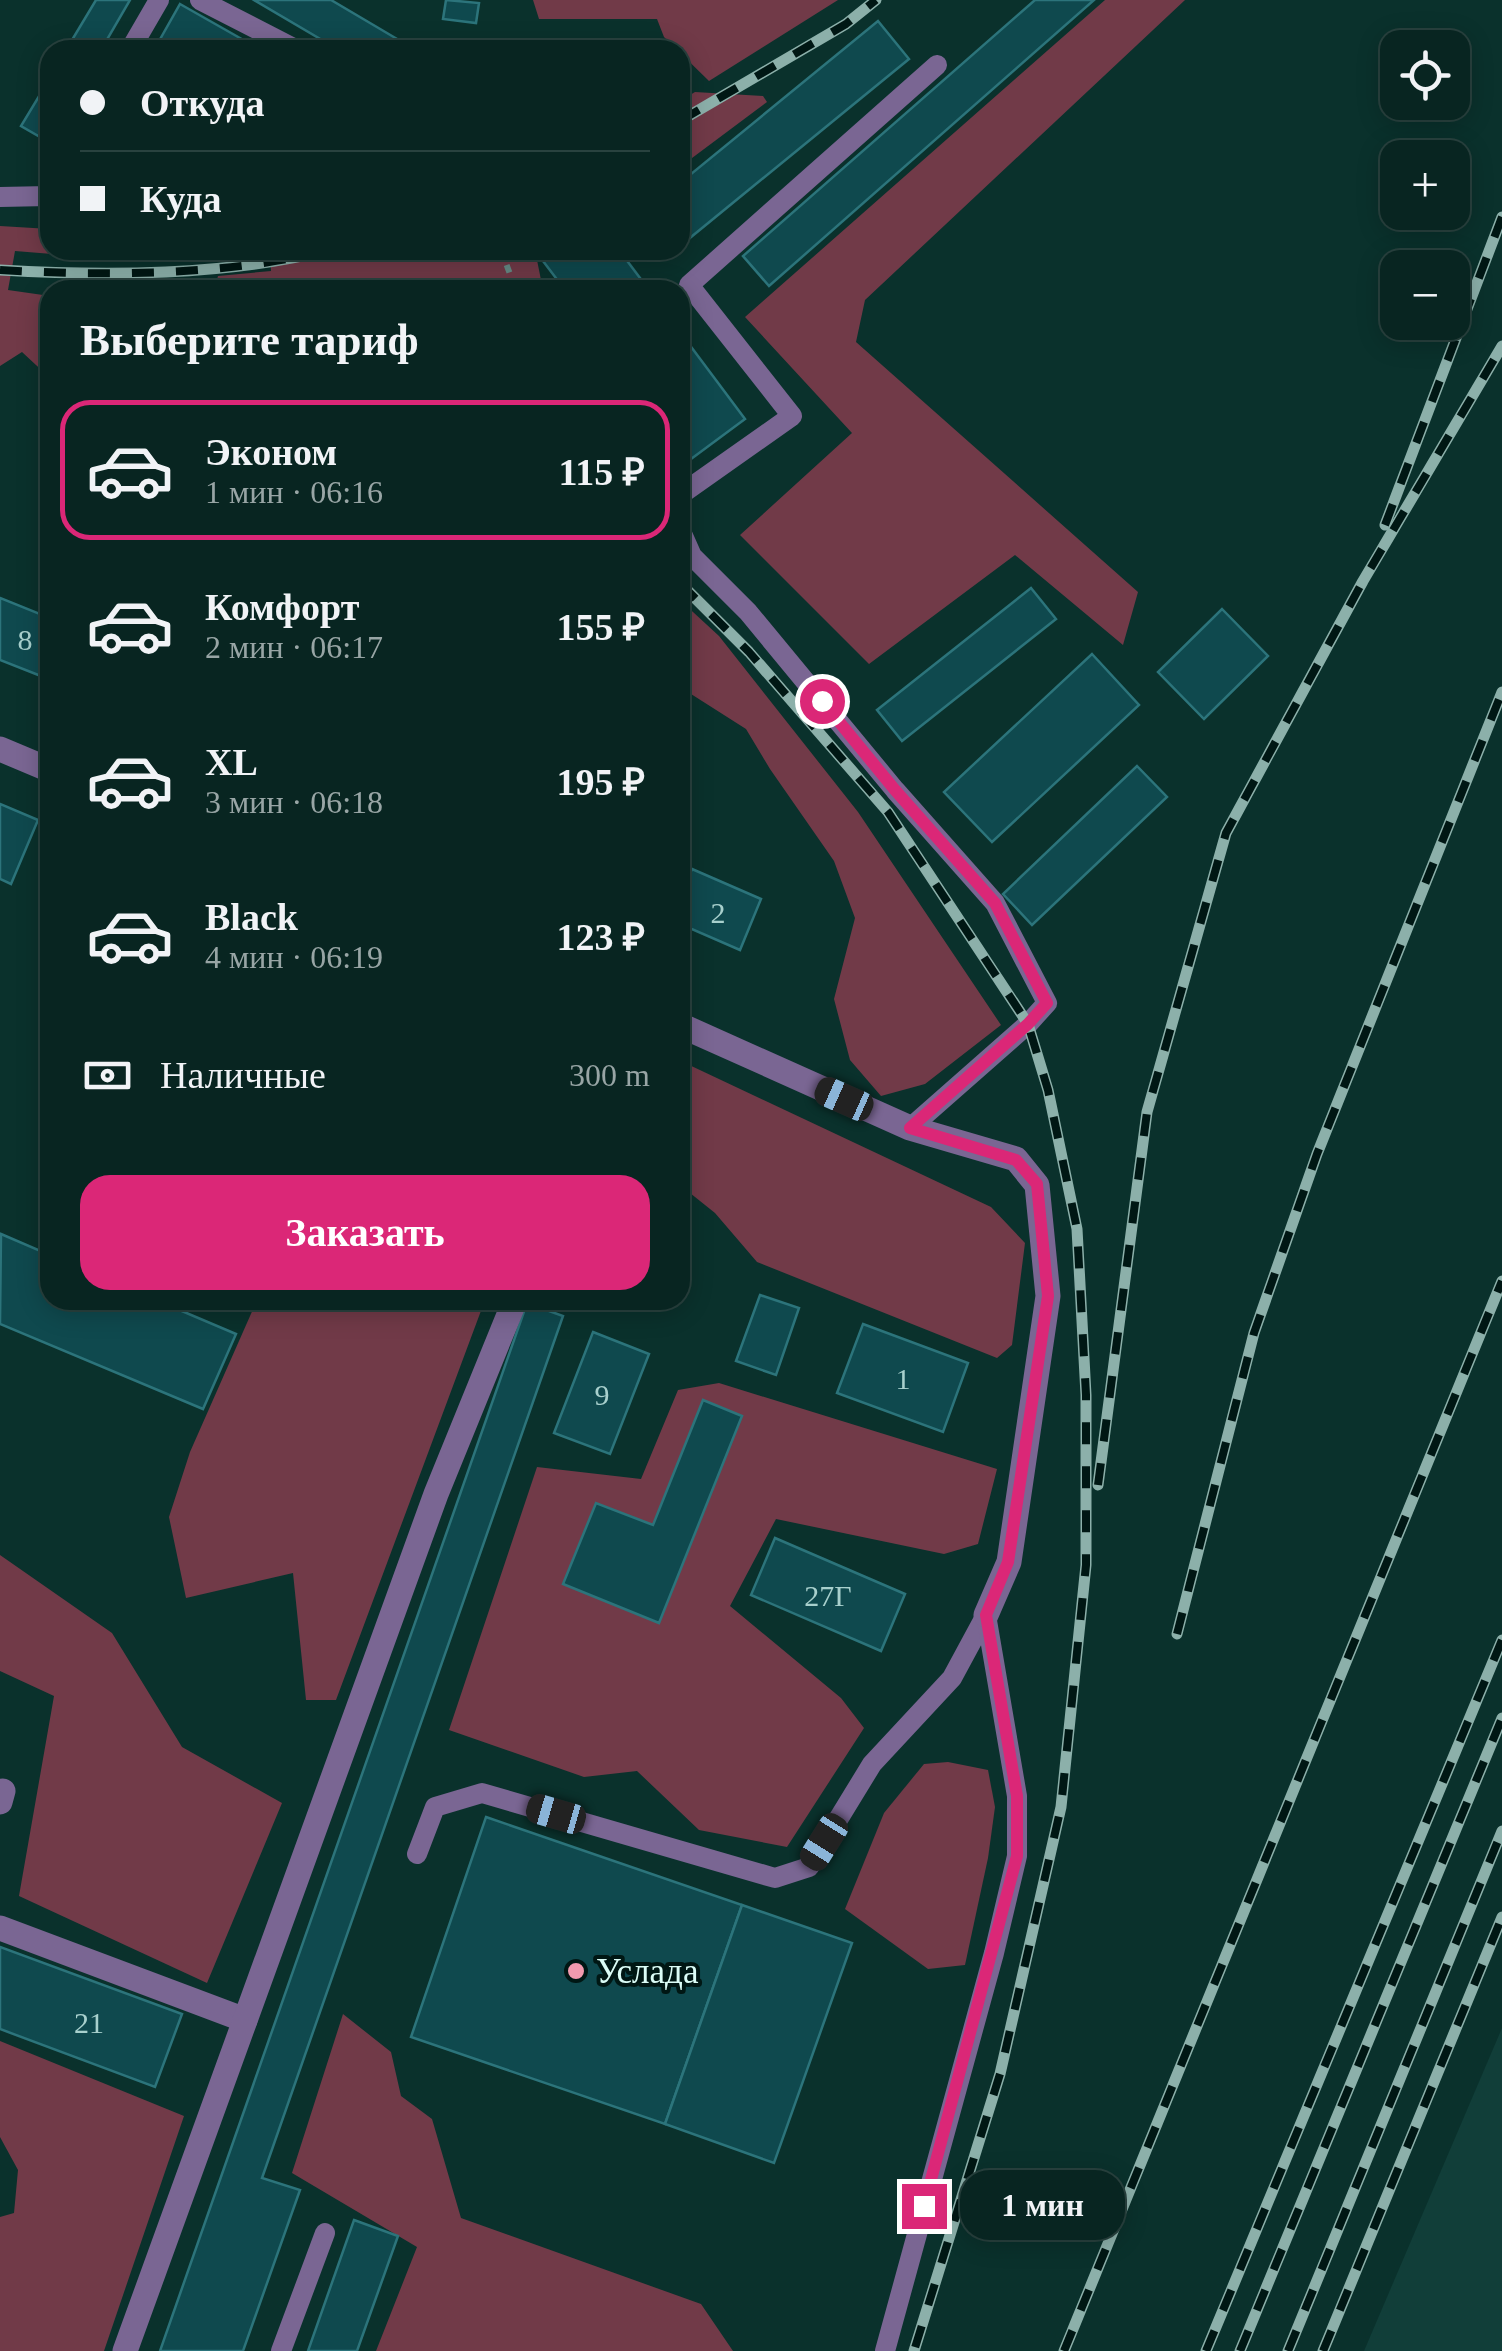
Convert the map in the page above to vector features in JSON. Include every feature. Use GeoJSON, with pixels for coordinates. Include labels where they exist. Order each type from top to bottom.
{"type":"FeatureCollection","features":[{"type":"Feature","properties":{"kind":"street"},"geometry":{"type":"LineString","coordinates":[[0,748],[40,766]]}},
{"type":"Feature","properties":{"kind":"street"},"geometry":{"type":"LineString","coordinates":[[690,1029],[910,1128],[1016,1160],[1037,1184],[1048,1296],[1008,1562],[986,1615]]}},
{"type":"Feature","properties":{"kind":"street"},"geometry":{"type":"LineString","coordinates":[[125,2351],[436,1494],[510,1310]]}},
{"type":"Feature","properties":{"kind":"street"},"geometry":{"type":"LineString","coordinates":[[0,1928],[245,2020]]}},
{"type":"Feature","properties":{"kind":"lane"},"geometry":{"type":"LineString","coordinates":[[136,40],[159,0]]}},
{"type":"Feature","properties":{"kind":"lane"},"geometry":{"type":"LineString","coordinates":[[200,0],[278,40]]}},
{"type":"Feature","properties":{"kind":"lane"},"geometry":{"type":"LineString","coordinates":[[690,282],[937,65]]}},
{"type":"Feature","properties":{"kind":"lane"},"geometry":{"type":"LineString","coordinates":[[0,198],[40,196]]}},
{"type":"Feature","properties":{"kind":"lane"},"geometry":{"type":"LineString","coordinates":[[690,287],[792,416],[690,488]]}},
{"type":"Feature","properties":{"kind":"lane"},"geometry":{"type":"LineString","coordinates":[[690,552],[748,612],[895,790],[995,903],[1047,1003],[910,1128]]}},
{"type":"Feature","properties":{"kind":"lane"},"geometry":{"type":"LineString","coordinates":[[417,1854],[435,1807],[482,1793],[775,1878],[808,1867],[872,1764],[952,1678],[986,1615]]}},
{"type":"Feature","properties":{"kind":"lane"},"geometry":{"type":"LineString","coordinates":[[885,2351],[1017,1856],[1017,1796],[986,1615]]}},
{"type":"Feature","properties":{"kind":"lane"},"geometry":{"type":"LineString","coordinates":[[281,2351],[325,2233]]}},
{"type":"Feature","properties":{"kind":"shaded area"},"geometry":{"type":"Polygon","coordinates":[[[533,0],[838,0],[709,81],[690,62],[690,40],[667,40],[657,19],[539,19],[533,0]]]}},
{"type":"Feature","properties":{"kind":"shaded area"},"geometry":{"type":"Polygon","coordinates":[[[1105,0],[1185,0],[865,300],[856,342],[1138,592],[1123,645],[1015,555],[869,664],[740,535],[852,433],[745,317],[1105,0]]]}},
{"type":"Feature","properties":{"kind":"shaded area"},"geometry":{"type":"Polygon","coordinates":[[[695,92],[763,96],[767,102],[690,160],[690,95],[695,92]]]}},
{"type":"Feature","properties":{"kind":"shaded area"},"geometry":{"type":"Polygon","coordinates":[[[0,226],[40,228],[40,253],[15,251],[8,290],[40,295],[40,369],[22,352],[0,366],[0,226]]]}},
{"type":"Feature","properties":{"kind":"shaded area"},"geometry":{"type":"Polygon","coordinates":[[[270,260],[537,260],[541,280],[217,280],[218,276],[271,271],[270,260]]]}},
{"type":"Feature","properties":{"kind":"shaded area"},"geometry":{"type":"Polygon","coordinates":[[[690,609],[719,636],[858,812],[1001,1025],[925,1084],[881,1096],[850,1060],[834,999],[855,918],[834,861],[746,729],[690,693],[690,609]]]}},
{"type":"Feature","properties":{"kind":"shaded area"},"geometry":{"type":"Polygon","coordinates":[[[690,1065],[991,1207],[1025,1243],[1012,1345],[997,1358],[757,1262],[715,1213],[690,1193],[690,1065]]]}},
{"type":"Feature","properties":{"kind":"shaded area"},"geometry":{"type":"Polygon","coordinates":[[[253,1310],[481,1310],[336,1700],[306,1700],[293,1573],[186,1598],[169,1517],[190,1452],[253,1310]]]}},
{"type":"Feature","properties":{"kind":"shaded area"},"geometry":{"type":"Polygon","coordinates":[[[719,1383],[997,1469],[978,1544],[944,1554],[776,1519],[730,1606],[841,1698],[864,1728],[787,1847],[699,1830],[637,1771],[584,1777],[449,1730],[537,1467],[641,1479],[678,1390],[719,1383]]]}},
{"type":"Feature","properties":{"kind":"shaded area"},"geometry":{"type":"Polygon","coordinates":[[[0,1555],[112,1633],[182,1747],[282,1803],[207,1983],[19,1896],[54,1696],[0,1671],[0,1555]]]}},
{"type":"Feature","properties":{"kind":"shaded area"},"geometry":{"type":"Polygon","coordinates":[[[948,1762],[988,1770],[995,1807],[965,1965],[928,1969],[845,1909],[884,1813],[924,1764],[948,1762]]]}},
{"type":"Feature","properties":{"kind":"shaded area"},"geometry":{"type":"Polygon","coordinates":[[[343,2014],[391,2052],[401,2096],[432,2119],[461,2218],[701,2304],[733,2351],[376,2351],[417,2247],[292,2173],[343,2014]]]}},
{"type":"Feature","properties":{"kind":"shaded area"},"geometry":{"type":"Polygon","coordinates":[[[1502,2028],[1502,2351],[1364,2351],[1502,2028]]]}},
{"type":"Feature","properties":{"kind":"shaded area"},"geometry":{"type":"Polygon","coordinates":[[[0,2041],[184,2116],[104,2351],[0,2351],[0,2217],[14,2213],[18,2170],[0,2137],[0,2041]]]}},
{"type":"Feature","properties":{"kind":"building"},"geometry":{"type":"Polygon","coordinates":[[[96,0],[130,0],[107,40],[72,40],[96,0]]]}},
{"type":"Feature","properties":{"kind":"building"},"geometry":{"type":"Polygon","coordinates":[[[254,0],[331,0],[399,40],[322,40],[254,0]]]}},
{"type":"Feature","properties":{"kind":"building"},"geometry":{"type":"Polygon","coordinates":[[[446,0],[479,3],[476,23],[443,19],[446,0]]]}},
{"type":"Feature","properties":{"kind":"building"},"geometry":{"type":"Polygon","coordinates":[[[1035,0],[1094,0],[769,286],[743,256],[1035,0]]]}},
{"type":"Feature","properties":{"kind":"building"},"geometry":{"type":"Polygon","coordinates":[[[180,4],[243,40],[160,40],[180,4]]]}},
{"type":"Feature","properties":{"kind":"building"},"geometry":{"type":"Polygon","coordinates":[[[878,21],[909,59],[690,238],[690,175],[878,21]]]}},
{"type":"Feature","properties":{"kind":"building"},"geometry":{"type":"Polygon","coordinates":[[[40,95],[40,137],[21,126],[40,95]]]}},
{"type":"Feature","properties":{"kind":"building"},"geometry":{"type":"Polygon","coordinates":[[[626,260],[642,280],[557,280],[543,261],[626,260]]]}},
{"type":"Feature","properties":{"kind":"building"},"geometry":{"type":"Polygon","coordinates":[[[690,345],[745,419],[690,458],[690,345]]]}},
{"type":"Feature","properties":{"kind":"building"},"geometry":{"type":"Polygon","coordinates":[[[1031,588],[1056,619],[902,741],[877,710],[1031,588]]]}},
{"type":"Feature","properties":{"kind":"building"},"geometry":{"type":"Polygon","coordinates":[[[0,598],[40,614],[40,676],[0,660],[0,598]]]}},
{"type":"Feature","properties":{"kind":"building"},"geometry":{"type":"Polygon","coordinates":[[[1222,609],[1268,656],[1204,719],[1158,672],[1222,609]]]}},
{"type":"Feature","properties":{"kind":"building"},"geometry":{"type":"Polygon","coordinates":[[[1092,654],[1139,705],[992,842],[944,792],[1092,654]]]}},
{"type":"Feature","properties":{"kind":"building"},"geometry":{"type":"Polygon","coordinates":[[[1137,766],[1167,797],[1032,925],[1003,894],[1137,766]]]}},
{"type":"Feature","properties":{"kind":"building"},"geometry":{"type":"Polygon","coordinates":[[[0,804],[38,820],[11,884],[0,879],[0,804]]]}},
{"type":"Feature","properties":{"kind":"building"},"geometry":{"type":"Polygon","coordinates":[[[692,869],[761,899],[740,950],[690,928],[692,869]]]}},
{"type":"Feature","properties":{"kind":"building"},"geometry":{"type":"Polygon","coordinates":[[[1,1234],[40,1251],[40,1310],[180,1310],[236,1334],[203,1409],[0,1324],[1,1234]]]}},
{"type":"Feature","properties":{"kind":"building"},"geometry":{"type":"Polygon","coordinates":[[[760,1295],[799,1308],[776,1375],[736,1361],[760,1295]]]}},
{"type":"Feature","properties":{"kind":"building"},"geometry":{"type":"Polygon","coordinates":[[[525,1310],[546,1310],[563,1316],[262,2178],[300,2190],[243,2351],[160,2351],[525,1310]]]}},
{"type":"Feature","properties":{"kind":"building"},"geometry":{"type":"Polygon","coordinates":[[[863,1324],[968,1363],[943,1432],[837,1393],[863,1324]]]}},
{"type":"Feature","properties":{"kind":"building"},"geometry":{"type":"Polygon","coordinates":[[[593,1332],[649,1354],[610,1454],[554,1433],[593,1332]]]}},
{"type":"Feature","properties":{"kind":"building"},"geometry":{"type":"Polygon","coordinates":[[[703,1400],[742,1416],[659,1623],[563,1584],[596,1503],[653,1525],[703,1400]]]}},
{"type":"Feature","properties":{"kind":"building"},"geometry":{"type":"Polygon","coordinates":[[[775,1538],[905,1594],[881,1651],[751,1595],[775,1538]]]}},
{"type":"Feature","properties":{"kind":"building","name":"Услада"},"geometry":{"type":"Polygon","coordinates":[[[486,1817],[742,1905],[665,2124],[411,2037],[486,1817]]]}},
{"type":"Feature","properties":{"kind":"building"},"geometry":{"type":"Polygon","coordinates":[[[742,1905],[852,1943],[774,2163],[665,2124],[742,1905]]]}},
{"type":"Feature","properties":{"kind":"building"},"geometry":{"type":"Polygon","coordinates":[[[0,1947],[182,2014],[155,2087],[0,2029],[0,1947]]]}},
{"type":"Feature","properties":{"kind":"building"},"geometry":{"type":"Polygon","coordinates":[[[354,2220],[398,2236],[357,2351],[308,2351],[354,2220]]]}},
{"type":"Feature","properties":{"kind":"railway"},"geometry":{"type":"LineString","coordinates":[[690,115],[846,24],[876,0]]}},
{"type":"Feature","properties":{"kind":"railway"},"geometry":{"type":"LineString","coordinates":[[1385,525],[1502,217]]}},
{"type":"Feature","properties":{"kind":"railway"},"geometry":{"type":"LineString","coordinates":[[0,270],[166,272],[283,260]]}},
{"type":"Feature","properties":{"kind":"railway"},"geometry":{"type":"LineString","coordinates":[[1098,1485],[1147,1112],[1226,833],[1363,581],[1502,346]]}},
{"type":"Feature","properties":{"kind":"railway"},"geometry":{"type":"LineString","coordinates":[[690,593],[749,652],[888,812],[1028,1024],[1048,1090],[1077,1229],[1086,1395],[1086,1565],[1061,1807],[1000,2074],[914,2351]]}},
{"type":"Feature","properties":{"kind":"railway"},"geometry":{"type":"LineString","coordinates":[[1177,1634],[1254,1333],[1317,1154],[1502,692]]}},
{"type":"Feature","properties":{"kind":"railway"},"geometry":{"type":"LineString","coordinates":[[1064,2351],[1502,1281]]}},
{"type":"Feature","properties":{"kind":"railway"},"geometry":{"type":"LineString","coordinates":[[1206,2351],[1502,1640]]}},
{"type":"Feature","properties":{"kind":"railway"},"geometry":{"type":"LineString","coordinates":[[1240,2351],[1502,1718]]}},
{"type":"Feature","properties":{"kind":"railway"},"geometry":{"type":"LineString","coordinates":[[1288,2351],[1502,1831]]}},
{"type":"Feature","properties":{"kind":"railway"},"geometry":{"type":"LineString","coordinates":[[1323,2351],[1502,1917]]}},
{"type":"Feature","properties":{"kind":"place","name":"Услада"},"geometry":{"type":"Point","coordinates":[576,1971]}},
{"type":"Feature","properties":{"kind":"route"},"geometry":{"type":"LineString","coordinates":[[822,701],[995,903],[1047,1003],[910,1128],[1016,1160],[1037,1184],[1048,1296],[1008,1562],[986,1615],[1017,1796],[1017,1856],[924,2206]]}}]}
